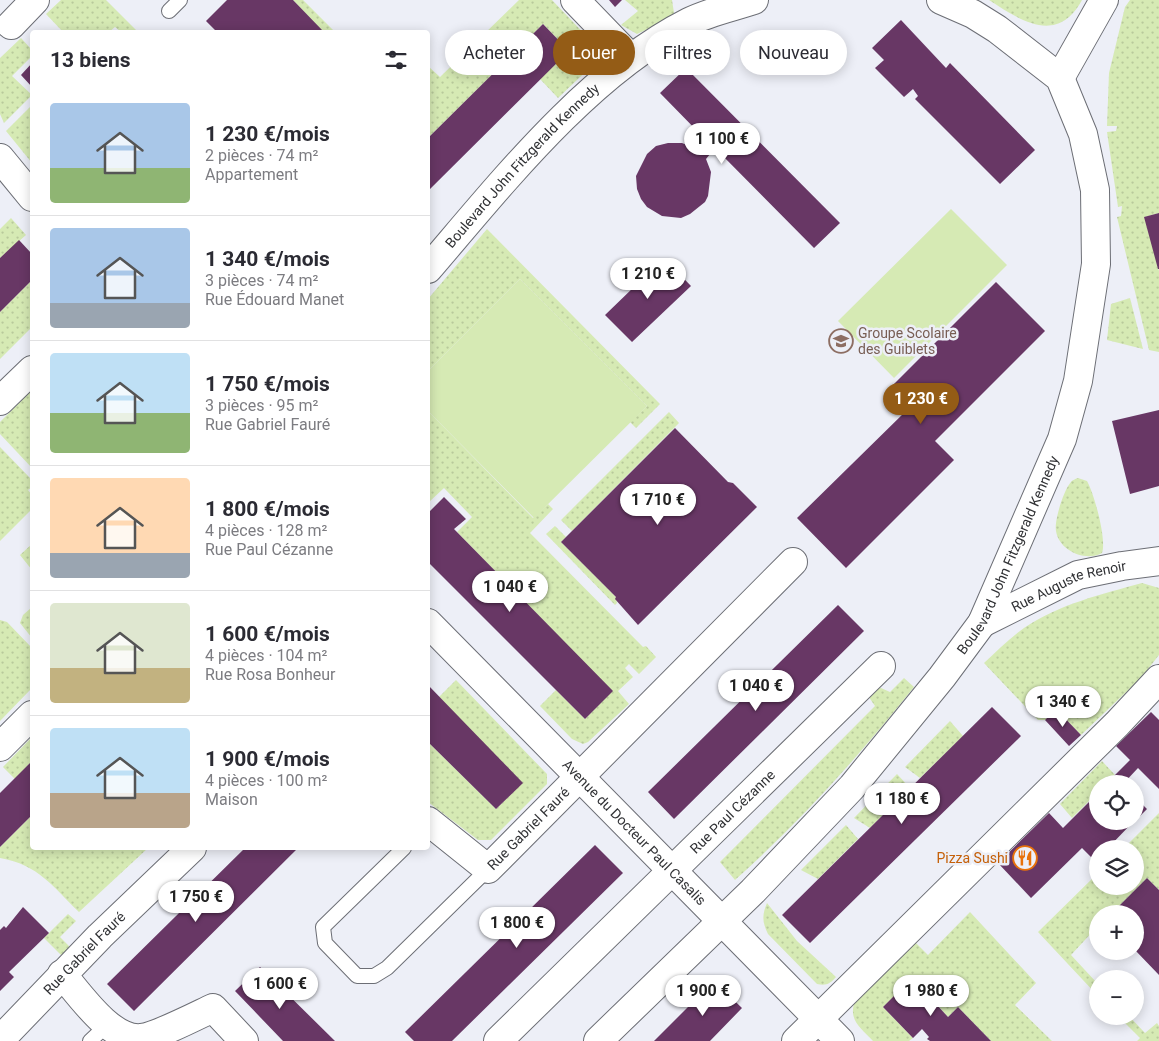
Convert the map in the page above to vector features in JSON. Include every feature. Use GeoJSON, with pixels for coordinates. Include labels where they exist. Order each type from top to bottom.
{"type":"FeatureCollection","features":[{"type":"Feature","properties":{"kind":"street"},"geometry":{"type":"LineString","coordinates":[[11,25],[35,0]]}},
{"type":"Feature","properties":{"kind":"street"},"geometry":{"type":"LineString","coordinates":[[575,0],[604,30]]}},
{"type":"Feature","properties":{"kind":"street","name":"Boulevard John Fitzgerald Kennedy"},"geometry":{"type":"LineString","coordinates":[[635,56],[690,22],[754,0]]}},
{"type":"Feature","properties":{"kind":"street","name":"Boulevard John Fitzgerald Kennedy"},"geometry":{"type":"LineString","coordinates":[[598,1041],[722,921],[852,787],[942,677],[982,623],[1062,439],[1078,380],[1096,264],[1095,190],[1083,134],[1060,78],[997,29],[973,14],[941,0]]}},
{"type":"Feature","properties":{"kind":"street"},"geometry":{"type":"LineString","coordinates":[[1060,78],[1104,0]]}},
{"type":"Feature","properties":{"kind":"street","name":"Boulevard John Fitzgerald Kennedy"},"geometry":{"type":"LineString","coordinates":[[430,267],[570,111],[611,75]]}},
{"type":"Feature","properties":{"kind":"street"},"geometry":{"type":"LineString","coordinates":[[0,158],[30,195]]}},
{"type":"Feature","properties":{"kind":"street"},"geometry":{"type":"LineString","coordinates":[[0,402],[30,372]]}},
{"type":"Feature","properties":{"kind":"street","name":"Rue Auguste Renoir"},"geometry":{"type":"LineString","coordinates":[[982,623],[1078,576],[1122,566],[1159,561]]}},
{"type":"Feature","properties":{"kind":"street","name":"Rue Gabriel Fauré"},"geometry":{"type":"LineString","coordinates":[[430,825],[488,869],[793,562]]}},
{"type":"Feature","properties":{"kind":"street","name":"Avenue du Docteur Paul Casalis"},"geometry":{"type":"LineString","coordinates":[[430,625],[840,1041]]}},
{"type":"Feature","properties":{"kind":"street","name":"Rue Paul Cézanne"},"geometry":{"type":"LineString","coordinates":[[498,1041],[881,666]]}},
{"type":"Feature","properties":{"kind":"street"},"geometry":{"type":"LineString","coordinates":[[796,1041],[1110,731],[1159,679]]}},
{"type":"Feature","properties":{"kind":"street"},"geometry":{"type":"LineString","coordinates":[[0,747],[30,716]]}},
{"type":"Feature","properties":{"kind":"street","name":"Rue Gabriel Fauré"},"geometry":{"type":"LineString","coordinates":[[0,1040],[62,974],[190,850]]}},
{"type":"Feature","properties":{"kind":"street"},"geometry":{"type":"LineString","coordinates":[[62,974],[99,1033],[141,1038],[213,1008],[244,1041]]}},
{"type":"Feature","properties":{"kind":"lane"},"geometry":{"type":"LineString","coordinates":[[169,10],[180,0]]}},
{"type":"Feature","properties":{"kind":"lane"},"geometry":{"type":"LineString","coordinates":[[402,850],[323,927],[325,943],[357,976],[374,976],[386,968],[488,869]]}},
{"type":"Feature","properties":{"kind":"green space"},"geometry":{"type":"Polygon","coordinates":[[[61,0],[106,0],[136,30],[119,30],[115,27],[111,30],[61,30],[46,14],[61,0]]]}},
{"type":"Feature","properties":{"kind":"green space"},"geometry":{"type":"Polygon","coordinates":[[[293,0],[303,0],[333,30],[319,30],[320,29],[293,0]]]}},
{"type":"Feature","properties":{"kind":"green space"},"geometry":{"type":"Polygon","coordinates":[[[519,0],[552,0],[581,30],[553,30],[553,34],[543,24],[537,30],[488,30],[519,0]]]}},
{"type":"Feature","properties":{"kind":"green space"},"geometry":{"type":"Polygon","coordinates":[[[625,0],[672,0],[674,13],[667,20],[637,34],[635,30],[630,30],[621,25],[638,11],[625,0]]]}},
{"type":"Feature","properties":{"kind":"green space"},"geometry":{"type":"Polygon","coordinates":[[[989,0],[1082,0],[1072,14],[1061,22],[1050,25],[1038,25],[1013,15],[989,0]]]}},
{"type":"Feature","properties":{"kind":"green space"},"geometry":{"type":"Polygon","coordinates":[[[1130,0],[1159,0],[1159,213],[1145,217],[1159,271],[1159,352],[1149,350],[1117,217],[1121,216],[1122,206],[1118,207],[1107,132],[1116,131],[1117,126],[1107,126],[1109,73],[1125,7],[1130,0]]]}},
{"type":"Feature","properties":{"kind":"green space"},"geometry":{"type":"Polygon","coordinates":[[[21,38],[30,48],[30,58],[12,76],[30,93],[30,97],[4,123],[0,114],[0,58],[21,38]]]}},
{"type":"Feature","properties":{"kind":"green space"},"geometry":{"type":"Polygon","coordinates":[[[553,66],[553,75],[582,75],[558,98],[540,79],[553,66]]]}},
{"type":"Feature","properties":{"kind":"green space"},"geometry":{"type":"Polygon","coordinates":[[[430,68],[440,77],[445,72],[445,75],[492,75],[430,136],[430,68]]]}},
{"type":"Feature","properties":{"kind":"green space"},"geometry":{"type":"Polygon","coordinates":[[[30,107],[30,161],[6,131],[30,107]]]}},
{"type":"Feature","properties":{"kind":"green space"},"geometry":{"type":"Polygon","coordinates":[[[951,209],[1007,265],[894,378],[838,321],[951,209]]]}},
{"type":"Feature","properties":{"kind":"green space"},"geometry":{"type":"Polygon","coordinates":[[[11,218],[26,235],[0,258],[0,229],[11,218]]]}},
{"type":"Feature","properties":{"kind":"green space"},"geometry":{"type":"Polygon","coordinates":[[[487,229],[660,404],[636,428],[630,422],[647,406],[520,279],[430,369],[430,297],[487,229]]]}},
{"type":"Feature","properties":{"kind":"green space"},"geometry":{"type":"Polygon","coordinates":[[[520,279],[647,406],[534,518],[430,413],[430,369],[520,279]]]}},
{"type":"Feature","properties":{"kind":"green space"},"geometry":{"type":"Polygon","coordinates":[[[30,282],[30,329],[0,359],[0,312],[30,282]]]}},
{"type":"Feature","properties":{"kind":"green space"},"geometry":{"type":"Polygon","coordinates":[[[1130,298],[1143,349],[1107,340],[1111,304],[1130,298]]]}},
{"type":"Feature","properties":{"kind":"green space"},"geometry":{"type":"Polygon","coordinates":[[[30,392],[30,466],[0,434],[0,422],[30,392]]]}},
{"type":"Feature","properties":{"kind":"green space"},"geometry":{"type":"Polygon","coordinates":[[[669,412],[679,423],[572,531],[561,520],[669,412]]]}},
{"type":"Feature","properties":{"kind":"green space"},"geometry":{"type":"Polygon","coordinates":[[[430,413],[533,518],[548,504],[553,509],[530,533],[643,647],[646,646],[656,657],[639,674],[629,664],[625,668],[633,677],[618,691],[629,704],[588,742],[583,744],[572,739],[540,706],[556,690],[585,719],[612,691],[457,532],[472,517],[444,488],[430,501],[430,413]]]}},
{"type":"Feature","properties":{"kind":"green space"},"geometry":{"type":"Polygon","coordinates":[[[0,447],[30,478],[30,488],[28,490],[30,492],[30,511],[0,541],[0,447]]]}},
{"type":"Feature","properties":{"kind":"green space"},"geometry":{"type":"Polygon","coordinates":[[[1078,478],[1087,481],[1099,517],[1103,547],[1102,553],[1096,555],[1088,556],[1074,553],[1062,544],[1056,531],[1058,513],[1065,491],[1071,482],[1078,478]]]}},
{"type":"Feature","properties":{"kind":"green space"},"geometry":{"type":"Polygon","coordinates":[[[555,526],[566,537],[561,542],[616,597],[617,603],[615,605],[546,534],[555,526]]]}},
{"type":"Feature","properties":{"kind":"green space"},"geometry":{"type":"Polygon","coordinates":[[[30,546],[30,568],[20,555],[30,546]]]}},
{"type":"Feature","properties":{"kind":"green space"},"geometry":{"type":"Polygon","coordinates":[[[1142,583],[1159,588],[1159,655],[1141,678],[1081,735],[1056,709],[1045,720],[1038,720],[984,663],[1024,628],[1052,612],[1142,583]]]}},
{"type":"Feature","properties":{"kind":"green space"},"geometry":{"type":"Polygon","coordinates":[[[30,609],[30,636],[20,623],[23,615],[30,609]]]}},
{"type":"Feature","properties":{"kind":"green space"},"geometry":{"type":"Polygon","coordinates":[[[0,620],[7,622],[30,646],[30,690],[0,721],[0,620]]]}},
{"type":"Feature","properties":{"kind":"green space"},"geometry":{"type":"Polygon","coordinates":[[[904,678],[914,687],[872,738],[783,835],[735,880],[720,862],[875,706],[864,690],[881,688],[890,692],[904,678]]]}},
{"type":"Feature","properties":{"kind":"green space"},"geometry":{"type":"Polygon","coordinates":[[[456,680],[547,774],[547,784],[491,840],[478,840],[430,804],[430,744],[496,809],[522,783],[439,697],[456,680]]]}},
{"type":"Feature","properties":{"kind":"green space"},"geometry":{"type":"Polygon","coordinates":[[[950,721],[963,736],[920,778],[905,767],[950,721]]]}},
{"type":"Feature","properties":{"kind":"green space"},"geometry":{"type":"Polygon","coordinates":[[[30,739],[30,763],[15,779],[3,767],[30,739]]]}},
{"type":"Feature","properties":{"kind":"green space"},"geometry":{"type":"Polygon","coordinates":[[[1102,761],[1115,775],[1089,775],[1089,801],[1072,818],[1060,804],[1102,761]]]}},
{"type":"Feature","properties":{"kind":"green space"},"geometry":{"type":"Polygon","coordinates":[[[897,774],[910,788],[870,828],[854,818],[897,774]]]}},
{"type":"Feature","properties":{"kind":"green space"},"geometry":{"type":"Polygon","coordinates":[[[1159,813],[1159,890],[1147,878],[1144,881],[1144,840],[1132,840],[1159,813]]]}},
{"type":"Feature","properties":{"kind":"green space"},"geometry":{"type":"Polygon","coordinates":[[[30,817],[30,850],[146,850],[79,912],[35,871],[13,861],[0,858],[0,847],[30,817]]]}},
{"type":"Feature","properties":{"kind":"green space"},"geometry":{"type":"Polygon","coordinates":[[[846,825],[858,839],[818,879],[801,870],[846,825]]]}},
{"type":"Feature","properties":{"kind":"green space"},"geometry":{"type":"Polygon","coordinates":[[[1089,882],[1089,895],[1130,895],[1120,905],[1089,905],[1089,936],[1071,955],[1089,974],[1089,986],[1038,932],[1089,882]]]}},
{"type":"Feature","properties":{"kind":"green space"},"geometry":{"type":"Polygon","coordinates":[[[767,903],[797,941],[836,977],[832,981],[825,985],[817,984],[768,934],[763,918],[767,903]]]}},
{"type":"Feature","properties":{"kind":"green space"},"geometry":{"type":"Polygon","coordinates":[[[970,912],[1036,983],[1015,1005],[1052,1041],[991,1041],[958,1007],[948,1017],[913,978],[883,1007],[913,1038],[909,1041],[873,1041],[855,1020],[853,1015],[854,1004],[915,942],[928,955],[970,912]]]}},
{"type":"Feature","properties":{"kind":"green space"},"geometry":{"type":"Polygon","coordinates":[[[68,914],[76,921],[60,937],[72,949],[63,957],[44,938],[68,914]]]}},
{"type":"Feature","properties":{"kind":"green space"},"geometry":{"type":"Polygon","coordinates":[[[1157,1023],[1159,1026],[1159,1041],[1137,1041],[1140,1038],[1127,1025],[1137,1025],[1145,1033],[1157,1023]]]}},
{"type":"Feature","properties":{"kind":"building"},"geometry":{"type":"Polygon","coordinates":[[[227,0],[293,0],[322,30],[215,30],[206,21],[227,0]]]}},
{"type":"Feature","properties":{"kind":"building"},"geometry":{"type":"Polygon","coordinates":[[[609,0],[622,0],[615,7],[609,0]]]}},
{"type":"Feature","properties":{"kind":"building"},"geometry":{"type":"Polygon","coordinates":[[[901,20],[946,68],[950,63],[1035,150],[1000,184],[915,99],[918,96],[913,89],[904,97],[875,68],[884,60],[872,48],[901,20]]]}},
{"type":"Feature","properties":{"kind":"building"},"geometry":{"type":"Polygon","coordinates":[[[543,24],[553,34],[553,67],[430,189],[430,136],[492,75],[543,75],[543,30],[537,30],[543,24]]]}},
{"type":"Feature","properties":{"kind":"building"},"geometry":{"type":"Polygon","coordinates":[[[30,65],[30,85],[21,75],[30,65]]]}},
{"type":"Feature","properties":{"kind":"building"},"geometry":{"type":"Polygon","coordinates":[[[679,75],[693,75],[840,223],[814,248],[715,148],[706,159],[711,172],[708,196],[705,202],[690,214],[681,218],[662,216],[647,207],[637,189],[636,176],[647,154],[656,146],[668,143],[682,143],[694,148],[704,138],[660,93],[679,75]]]}},
{"type":"Feature","properties":{"kind":"building"},"geometry":{"type":"Polygon","coordinates":[[[1159,213],[1159,269],[1158,269],[1144,217],[1159,213]]]}},
{"type":"Feature","properties":{"kind":"building"},"geometry":{"type":"Polygon","coordinates":[[[19,240],[30,252],[30,282],[0,312],[0,258],[19,240]]]}},
{"type":"Feature","properties":{"kind":"building"},"geometry":{"type":"Polygon","coordinates":[[[664,258],[691,286],[632,342],[605,315],[664,258]]]}},
{"type":"Feature","properties":{"kind":"building"},"geometry":{"type":"Polygon","coordinates":[[[996,282],[1045,331],[935,441],[954,460],[846,568],[797,518],[906,411],[886,392],[996,282]]]}},
{"type":"Feature","properties":{"kind":"building"},"geometry":{"type":"Polygon","coordinates":[[[1159,410],[1159,486],[1130,494],[1112,421],[1159,410]]]}},
{"type":"Feature","properties":{"kind":"building"},"geometry":{"type":"Polygon","coordinates":[[[675,428],[728,482],[733,483],[757,507],[638,625],[615,599],[616,597],[561,542],[675,428]]]}},
{"type":"Feature","properties":{"kind":"building"},"geometry":{"type":"Polygon","coordinates":[[[444,497],[466,519],[454,529],[613,691],[585,719],[430,564],[430,511],[444,497]]]}},
{"type":"Feature","properties":{"kind":"building"},"geometry":{"type":"Polygon","coordinates":[[[838,605],[864,631],[674,819],[648,792],[838,605]]]}},
{"type":"Feature","properties":{"kind":"building"},"geometry":{"type":"Polygon","coordinates":[[[430,687],[523,783],[496,809],[430,744],[430,687]]]}},
{"type":"Feature","properties":{"kind":"building"},"geometry":{"type":"Polygon","coordinates":[[[992,707],[1021,736],[810,943],[782,915],[992,707]]]}},
{"type":"Feature","properties":{"kind":"building"},"geometry":{"type":"Polygon","coordinates":[[[1056,709],[1081,735],[1069,746],[1045,720],[1056,709]]]}},
{"type":"Feature","properties":{"kind":"building"},"geometry":{"type":"Polygon","coordinates":[[[1151,712],[1159,720],[1159,789],[1138,768],[1131,775],[1115,775],[1130,760],[1116,746],[1151,712]]]}},
{"type":"Feature","properties":{"kind":"building"},"geometry":{"type":"Polygon","coordinates":[[[30,763],[30,817],[0,847],[0,793],[30,763]]]}},
{"type":"Feature","properties":{"kind":"building"},"geometry":{"type":"Polygon","coordinates":[[[1089,802],[1089,830],[1125,830],[1116,840],[1089,840],[1089,855],[1082,848],[1031,898],[998,863],[1049,813],[1063,828],[1089,802]]]}},
{"type":"Feature","properties":{"kind":"building"},"geometry":{"type":"Polygon","coordinates":[[[595,845],[623,873],[452,1041],[414,1041],[405,1032],[595,845]]]}},
{"type":"Feature","properties":{"kind":"building"},"geometry":{"type":"Polygon","coordinates":[[[243,850],[296,850],[134,1011],[107,984],[243,850]]]}},
{"type":"Feature","properties":{"kind":"building"},"geometry":{"type":"Polygon","coordinates":[[[1147,878],[1159,890],[1159,975],[1144,959],[1144,905],[1120,905],[1130,895],[1144,895],[1144,881],[1147,878]]]}},
{"type":"Feature","properties":{"kind":"building"},"geometry":{"type":"Polygon","coordinates":[[[23,907],[49,933],[9,972],[14,977],[0,991],[0,930],[4,926],[6,928],[23,907]]]}},
{"type":"Feature","properties":{"kind":"building"},"geometry":{"type":"Polygon","coordinates":[[[260,967],[335,1041],[283,1041],[235,991],[260,967]]]}},
{"type":"Feature","properties":{"kind":"building"},"geometry":{"type":"Polygon","coordinates":[[[912,978],[948,1017],[958,1007],[991,1041],[930,1041],[922,1029],[913,1038],[883,1007],[912,978]]]}},
{"type":"Feature","properties":{"kind":"building"},"geometry":{"type":"Polygon","coordinates":[[[714,981],[742,1008],[710,1041],[654,1041],[714,981]]]}},
{"type":"Feature","properties":{"kind":"place","name":"Groupe Scolaire des Guiblets"},"geometry":{"type":"Point","coordinates":[841,341]}},
{"type":"Feature","properties":{"kind":"place","name":"Pizza Sushi"},"geometry":{"type":"Point","coordinates":[1025,858]}}]}
